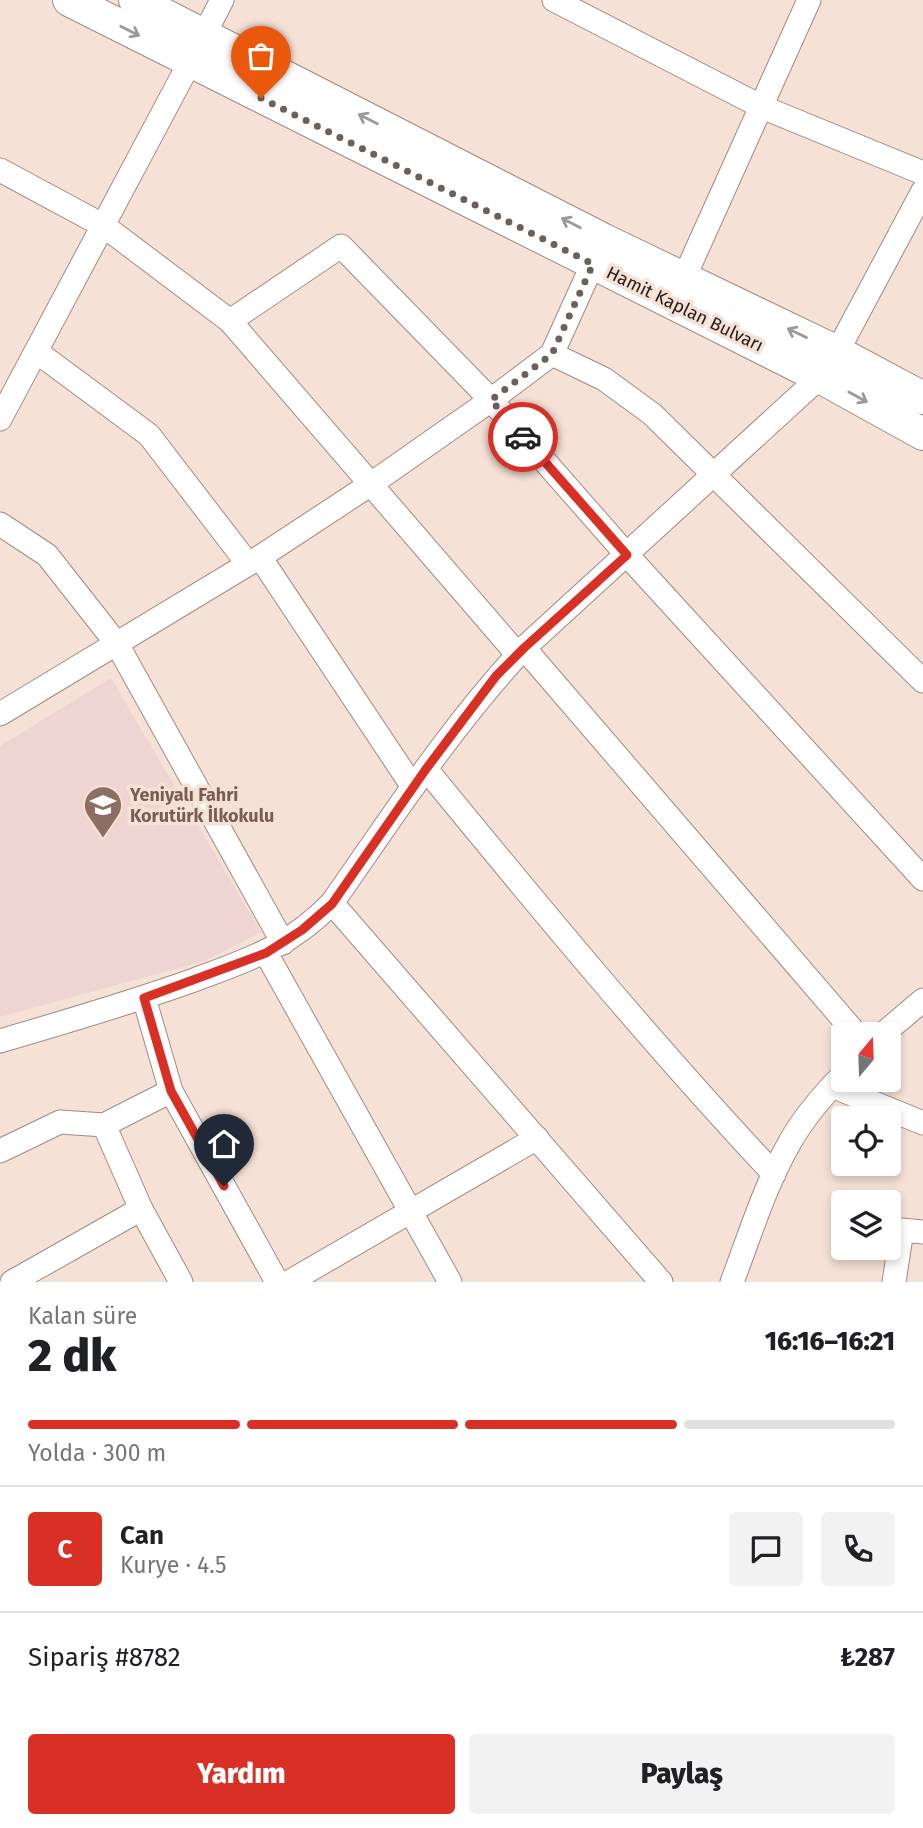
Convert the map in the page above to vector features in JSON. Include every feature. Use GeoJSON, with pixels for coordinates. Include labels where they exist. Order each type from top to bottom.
{"type":"FeatureCollection","features":[{"type":"Feature","properties":{"kind":"main road","name":"Hamit Kaplan Bulvarı"},"geometry":{"type":"LineString","coordinates":[[69,0],[197,48],[598,252],[828,364],[923,398]]}},
{"type":"Feature","properties":{"kind":"main road","name":"Hamit Kaplan Bulvarı"},"geometry":{"type":"LineString","coordinates":[[135,0],[197,48]]}},
{"type":"Feature","properties":{"kind":"main road","name":"Hamit Kaplan Bulvarı"},"geometry":{"type":"LineString","coordinates":[[598,252],[684,278],[828,364],[923,434]]}},
{"type":"Feature","properties":{"kind":"street"},"geometry":{"type":"LineString","coordinates":[[0,419],[222,0]]}},
{"type":"Feature","properties":{"kind":"street"},"geometry":{"type":"LineString","coordinates":[[554,0],[762,107],[923,173]]}},
{"type":"Feature","properties":{"kind":"street"},"geometry":{"type":"LineString","coordinates":[[684,278],[809,0]]}},
{"type":"Feature","properties":{"kind":"street"},"geometry":{"type":"LineString","coordinates":[[0,170],[104,226],[230,321],[846,1022]]}},
{"type":"Feature","properties":{"kind":"street"},"geometry":{"type":"LineString","coordinates":[[0,1041],[144,998],[275,948],[318,918],[332,904],[483,693],[521,651],[627,555],[828,364],[923,191]]}},
{"type":"Feature","properties":{"kind":"street"},"geometry":{"type":"LineString","coordinates":[[230,321],[341,246],[491,400],[627,555],[923,879]]}},
{"type":"Feature","properties":{"kind":"street"},"geometry":{"type":"LineString","coordinates":[[0,714],[254,560],[371,484],[552,354],[598,252]]}},
{"type":"Feature","properties":{"kind":"street"},"geometry":{"type":"LineString","coordinates":[[37,352],[149,435],[254,560],[420,778],[699,1094],[774,1174]]}},
{"type":"Feature","properties":{"kind":"street"},"geometry":{"type":"LineString","coordinates":[[552,354],[595,374],[626,393],[652,414],[923,681]]}},
{"type":"Feature","properties":{"kind":"street"},"geometry":{"type":"LineString","coordinates":[[0,524],[47,555],[117,644],[409,1212],[450,1282]]}},
{"type":"Feature","properties":{"kind":"street"},"geometry":{"type":"LineString","coordinates":[[332,904],[660,1282]]}},
{"type":"Feature","properties":{"kind":"street"},"geometry":{"type":"LineString","coordinates":[[144,998],[171,1091],[277,1282]]}},
{"type":"Feature","properties":{"kind":"street"},"geometry":{"type":"LineString","coordinates":[[897,1022],[923,1000]]}},
{"type":"Feature","properties":{"kind":"street"},"geometry":{"type":"LineString","coordinates":[[732,1282],[774,1174],[791,1141],[831,1089]]}},
{"type":"Feature","properties":{"kind":"street"},"geometry":{"type":"LineString","coordinates":[[0,1151],[60,1122],[104,1125],[171,1091]]}},
{"type":"Feature","properties":{"kind":"street"},"geometry":{"type":"LineString","coordinates":[[862,1092],[923,1123]]}},
{"type":"Feature","properties":{"kind":"street"},"geometry":{"type":"LineString","coordinates":[[104,1125],[141,1209],[181,1282]]}},
{"type":"Feature","properties":{"kind":"street"},"geometry":{"type":"LineString","coordinates":[[289,1282],[537,1138]]}},
{"type":"Feature","properties":{"kind":"street"},"geometry":{"type":"LineString","coordinates":[[12,1282],[141,1209]]}},
{"type":"Feature","properties":{"kind":"street"},"geometry":{"type":"LineString","coordinates":[[894,1282],[902,1230],[923,1233]]}},
{"type":"Feature","properties":{"kind":"shaded area","name":"Yeniyalı Fahri Korutürk İlkokulu"},"geometry":{"type":"Polygon","coordinates":[[[111,678],[261,932],[204,961],[0,1017],[0,746],[111,678]]]}},
{"type":"Feature","properties":{"kind":"way so far"},"geometry":{"type":"LineString","coordinates":[[261,98],[593,264],[552,354],[491,400],[523,437]]}},
{"type":"Feature","properties":{"kind":"place","name":"Yeniyalı Fahri Korutürk İlkokulu"},"geometry":{"type":"Point","coordinates":[103,839]}},
{"type":"Feature","properties":{"kind":"route"},"geometry":{"type":"LineString","coordinates":[[224,1186],[171,1091],[144,998],[266,953],[318,918],[332,904],[426,769],[496,676],[627,555],[523,437]]}}]}
